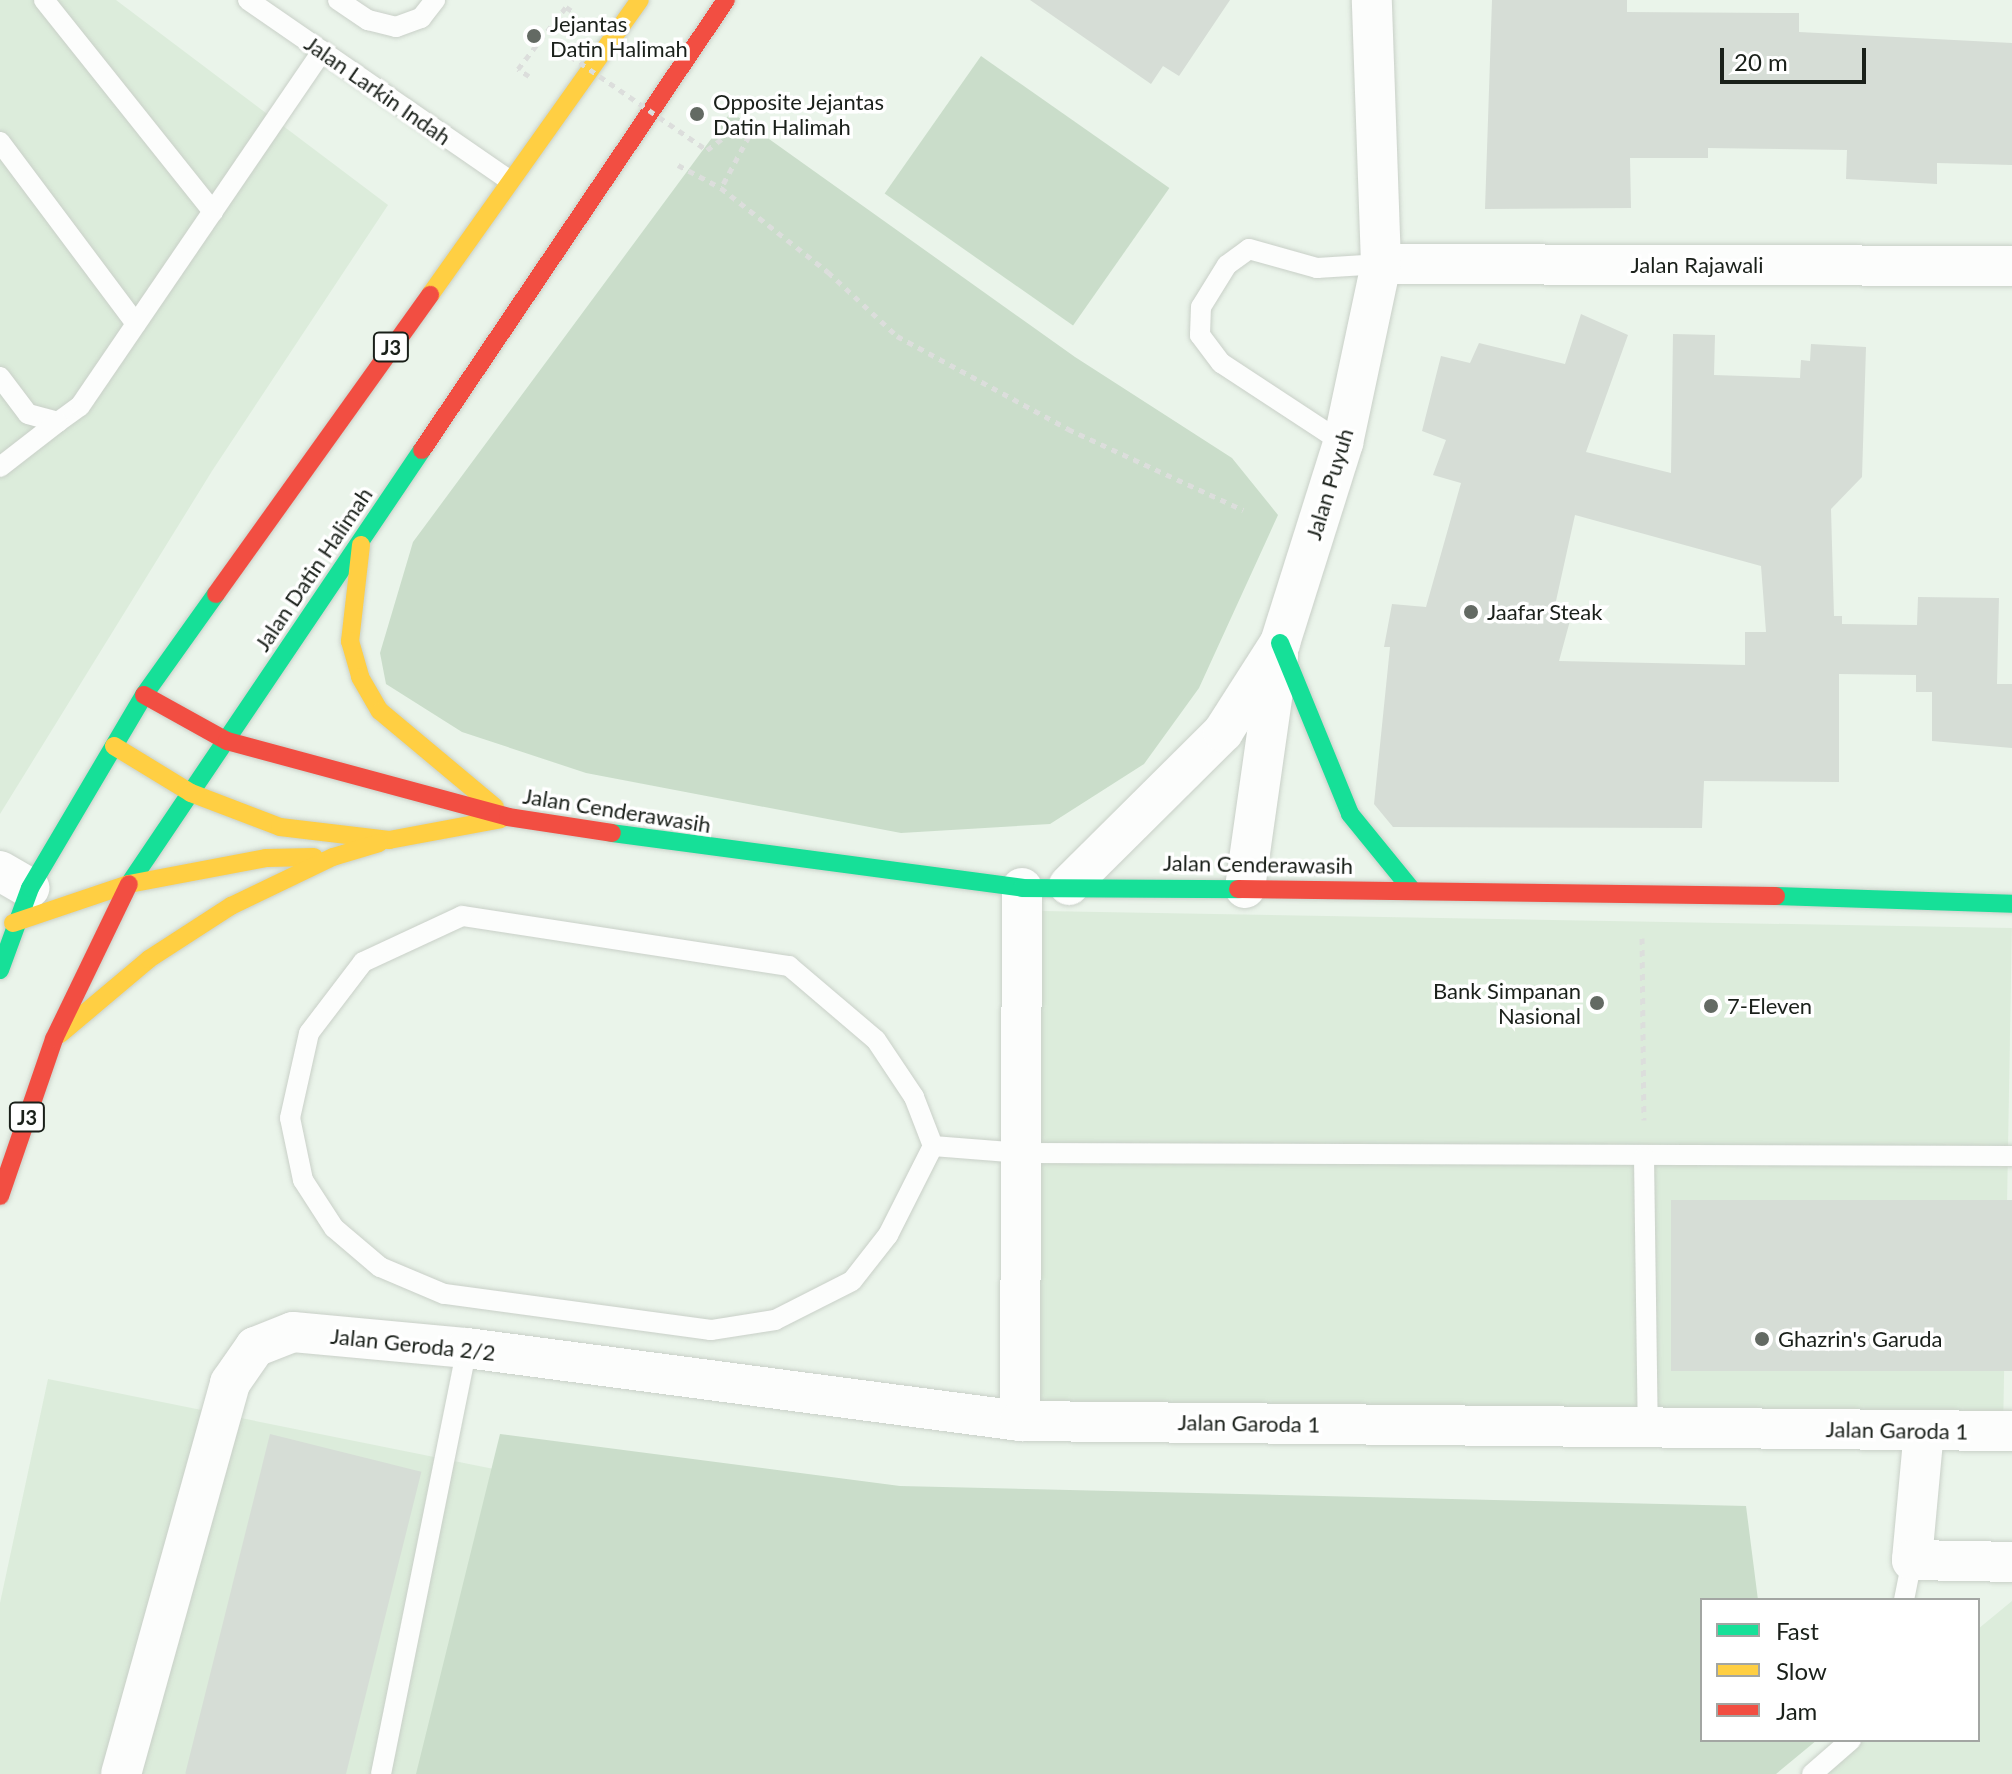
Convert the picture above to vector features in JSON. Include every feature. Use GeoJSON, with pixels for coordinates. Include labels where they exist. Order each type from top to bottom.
{"type":"FeatureCollection","features":[{"type":"Feature","properties":{"kind":"main road","name":"J3"},"geometry":{"type":"LineString","coordinates":[[0,970],[21,901],[144,695],[640,0]]}},
{"type":"Feature","properties":{"kind":"main road","name":"Jalan Datin Halimah"},"geometry":{"type":"LineString","coordinates":[[0,1196],[92,928],[129,884],[227,741],[726,0]]}},
{"type":"Feature","properties":{"kind":"main road"},"geometry":{"type":"LineString","coordinates":[[361,539],[350,641],[360,677],[380,711],[508,817]]}},
{"type":"Feature","properties":{"kind":"main road"},"geometry":{"type":"LineString","coordinates":[[1280,643],[1350,814],[1412,890]]}},
{"type":"Feature","properties":{"kind":"main road","name":"Jalan Cenderawasih"},"geometry":{"type":"LineString","coordinates":[[144,695],[227,741],[508,817],[867,871],[1022,888],[1069,885],[1641,891],[2012,904]]}},
{"type":"Feature","properties":{"kind":"main road","name":"Jalan Cenderawasih"},"geometry":{"type":"LineString","coordinates":[[114,746],[191,793],[280,827],[389,840],[508,817]]}},
{"type":"Feature","properties":{"kind":"main road"},"geometry":{"type":"LineString","coordinates":[[54,1039],[149,959],[231,906],[333,857],[389,840]]}},
{"type":"Feature","properties":{"kind":"main road"},"geometry":{"type":"LineString","coordinates":[[21,901],[266,858],[333,857]]}},
{"type":"Feature","properties":{"kind":"main road"},"geometry":{"type":"LineString","coordinates":[[21,901],[92,928]]}},
{"type":"Feature","properties":{"kind":"street","name":"Jalan Puyuh"},"geometry":{"type":"LineString","coordinates":[[1069,885],[1223,732],[1280,643],[1343,443],[1381,264],[1372,0]]}},
{"type":"Feature","properties":{"kind":"street","name":"Jalan Rajawali"},"geometry":{"type":"LineString","coordinates":[[1381,264],[2012,266]]}},
{"type":"Feature","properties":{"kind":"street"},"geometry":{"type":"LineString","coordinates":[[1245,888],[1280,643]]}},
{"type":"Feature","properties":{"kind":"street"},"geometry":{"type":"LineString","coordinates":[[1020,1421],[1022,888]]}},
{"type":"Feature","properties":{"kind":"street","name":"Jalan Geroda 2/2"},"geometry":{"type":"LineString","coordinates":[[121,1774],[230,1383],[255,1347],[293,1332],[467,1348],[1020,1421]]}},
{"type":"Feature","properties":{"kind":"street","name":"Jalan Garoda 1"},"geometry":{"type":"LineString","coordinates":[[1020,1421],[2012,1431]]}},
{"type":"Feature","properties":{"kind":"street"},"geometry":{"type":"LineString","coordinates":[[1924,1430],[1912,1560],[2012,1562]]}},
{"type":"Feature","properties":{"kind":"lane"},"geometry":{"type":"LineString","coordinates":[[44,0],[213,212]]}},
{"type":"Feature","properties":{"kind":"lane","name":"Jalan Larkin Indah"},"geometry":{"type":"LineString","coordinates":[[248,0],[509,180]]}},
{"type":"Feature","properties":{"kind":"lane"},"geometry":{"type":"LineString","coordinates":[[338,0],[368,20],[396,27],[421,18],[435,0]]}},
{"type":"Feature","properties":{"kind":"lane"},"geometry":{"type":"LineString","coordinates":[[0,467],[80,406],[322,51]]}},
{"type":"Feature","properties":{"kind":"lane"},"geometry":{"type":"LineString","coordinates":[[0,142],[136,324]]}},
{"type":"Feature","properties":{"kind":"lane"},"geometry":{"type":"LineString","coordinates":[[1343,443],[1221,363],[1200,335],[1201,307],[1227,265],[1249,249],[1317,268],[1381,264]]}},
{"type":"Feature","properties":{"kind":"lane"},"geometry":{"type":"LineString","coordinates":[[0,377],[28,414],[58,422]]}},
{"type":"Feature","properties":{"kind":"lane"},"geometry":{"type":"LineString","coordinates":[[462,916],[789,966],[876,1040],[914,1097],[933,1146],[888,1235],[852,1281],[775,1320],[711,1330],[444,1294],[380,1267],[334,1228],[303,1180],[290,1118],[309,1033],[363,962],[462,916]]}},
{"type":"Feature","properties":{"kind":"lane"},"geometry":{"type":"LineString","coordinates":[[933,1146],[1022,1153],[2012,1156]]}},
{"type":"Feature","properties":{"kind":"lane"},"geometry":{"type":"LineString","coordinates":[[1644,1157],[1648,1428]]}},
{"type":"Feature","properties":{"kind":"lane"},"geometry":{"type":"LineString","coordinates":[[381,1774],[467,1348]]}},
{"type":"Feature","properties":{"kind":"lane"},"geometry":{"type":"LineString","coordinates":[[1904,1598],[1912,1560]]}},
{"type":"Feature","properties":{"kind":"lane"},"geometry":{"type":"LineString","coordinates":[[1812,1774],[1849,1742]]}},
{"type":"Feature","properties":{"kind":"path"},"geometry":{"type":"LineString","coordinates":[[560,49],[707,150],[735,129],[749,136],[721,188]]}},
{"type":"Feature","properties":{"kind":"path"},"geometry":{"type":"LineString","coordinates":[[678,165],[721,188],[828,272],[897,336],[1056,423],[1243,510]]}},
{"type":"Feature","properties":{"kind":"path"},"geometry":{"type":"LineString","coordinates":[[1641,891],[1644,1157]]}},
{"type":"Feature","properties":{"kind":"shaded area"},"geometry":{"type":"Polygon","coordinates":[[[0,0],[116,0],[388,205],[212,471],[0,814],[0,0]]]}},
{"type":"Feature","properties":{"kind":"shaded area"},"geometry":{"type":"Polygon","coordinates":[[[981,56],[1169,188],[1073,326],[885,194],[981,56]]]}},
{"type":"Feature","properties":{"kind":"shaded area"},"geometry":{"type":"Polygon","coordinates":[[[731,112],[1075,357],[1232,458],[1278,515],[1199,688],[1144,764],[1050,824],[901,833],[586,773],[462,732],[386,684],[380,653],[413,542],[731,112]]]}},
{"type":"Feature","properties":{"kind":"shaded area"},"geometry":{"type":"Polygon","coordinates":[[[1042,911],[2012,928],[2003,1418],[1033,1401],[1042,911]]]}},
{"type":"Feature","properties":{"kind":"shaded area"},"geometry":{"type":"Polygon","coordinates":[[[48,1379],[528,1476],[465,1774],[0,1774],[0,1603],[48,1379]]]}},
{"type":"Feature","properties":{"kind":"shaded area"},"geometry":{"type":"Polygon","coordinates":[[[500,1434],[900,1486],[1746,1506],[1758,1598],[1700,1598],[1700,1742],[1815,1742],[1776,1774],[416,1774],[500,1434]]]}},
{"type":"Feature","properties":{"kind":"shaded area"},"geometry":{"type":"Polygon","coordinates":[[[2012,1601],[2012,1774],[1800,1774],[1840,1742],[1980,1742],[1980,1627],[2012,1601]]]}},
{"type":"Feature","properties":{"kind":"building"},"geometry":{"type":"Polygon","coordinates":[[[1030,0],[1230,0],[1179,76],[1163,66],[1151,84],[1030,0]]]}},
{"type":"Feature","properties":{"kind":"building"},"geometry":{"type":"Polygon","coordinates":[[[1492,0],[1627,0],[1627,12],[1799,13],[1799,32],[2012,43],[2012,165],[1937,163],[1937,184],[1846,179],[1847,150],[1708,148],[1708,158],[1630,158],[1631,208],[1485,209],[1492,0]]]}},
{"type":"Feature","properties":{"kind":"building"},"geometry":{"type":"Polygon","coordinates":[[[1581,314],[1628,335],[1586,452],[1671,473],[1673,334],[1715,335],[1714,375],[1800,378],[1801,360],[1810,361],[1811,344],[1866,347],[1862,477],[1831,509],[1834,616],[1842,616],[1842,624],[1917,625],[1918,597],[1999,598],[1997,684],[2012,684],[2012,748],[1932,741],[1932,692],[1916,692],[1916,675],[1839,674],[1839,782],[1704,781],[1702,828],[1393,827],[1374,804],[1390,647],[1384,647],[1392,604],[1426,607],[1461,483],[1433,475],[1446,440],[1422,431],[1441,356],[1470,363],[1479,343],[1565,364],[1581,314]],[[1575,515],[1554,610],[1571,617],[1559,661],[1745,665],[1745,632],[1766,632],[1761,566],[1575,515]]]}},
{"type":"Feature","properties":{"kind":"building"},"geometry":{"type":"Polygon","coordinates":[[[1671,1200],[2012,1200],[2012,1371],[1671,1371],[1671,1200]]]}},
{"type":"Feature","properties":{"kind":"building"},"geometry":{"type":"Polygon","coordinates":[[[270,1434],[421,1472],[346,1774],[185,1774],[270,1434]]]}},
{"type":"Feature","properties":{"kind":"traffic: fast"},"geometry":{"type":"LineString","coordinates":[[129,884],[422,450]]}},
{"type":"Feature","properties":{"kind":"traffic: fast"},"geometry":{"type":"LineString","coordinates":[[0,970],[30,888],[144,695],[216,594]]}},
{"type":"Feature","properties":{"kind":"traffic: fast"},"geometry":{"type":"LineString","coordinates":[[1280,643],[1350,814],[1412,890]]}},
{"type":"Feature","properties":{"kind":"traffic: fast"},"geometry":{"type":"LineString","coordinates":[[612,833],[1022,888],[1238,889]]}},
{"type":"Feature","properties":{"kind":"traffic: fast"},"geometry":{"type":"LineString","coordinates":[[1776,896],[2012,904]]}},
{"type":"Feature","properties":{"kind":"traffic: slow"},"geometry":{"type":"LineString","coordinates":[[430,295],[640,0]]}},
{"type":"Feature","properties":{"kind":"traffic: slow"},"geometry":{"type":"LineString","coordinates":[[361,545],[350,641],[360,677],[380,711],[495,807]]}},
{"type":"Feature","properties":{"kind":"traffic: slow"},"geometry":{"type":"LineString","coordinates":[[114,746],[191,793],[280,827],[389,840],[501,819]]}},
{"type":"Feature","properties":{"kind":"traffic: slow"},"geometry":{"type":"LineString","coordinates":[[60,1034],[149,959],[231,906],[333,857],[379,843]]}},
{"type":"Feature","properties":{"kind":"traffic: slow"},"geometry":{"type":"LineString","coordinates":[[13,923],[129,884],[266,858],[314,857]]}},
{"type":"Feature","properties":{"kind":"traffic: jam"},"geometry":{"type":"LineString","coordinates":[[422,450],[726,0]]}},
{"type":"Feature","properties":{"kind":"traffic: jam"},"geometry":{"type":"LineString","coordinates":[[216,594],[430,295]]}},
{"type":"Feature","properties":{"kind":"traffic: jam"},"geometry":{"type":"LineString","coordinates":[[144,695],[227,741],[508,817],[612,833]]}},
{"type":"Feature","properties":{"kind":"traffic: jam"},"geometry":{"type":"LineString","coordinates":[[0,1196],[54,1039],[129,884]]}},
{"type":"Feature","properties":{"kind":"traffic: jam"},"geometry":{"type":"LineString","coordinates":[[1238,889],[1776,896]]}},
{"type":"Feature","properties":{"kind":"place","name":"Jejantas Datin Halimah"},"geometry":{"type":"Point","coordinates":[534,36]}},
{"type":"Feature","properties":{"kind":"place","name":"Opposite Jejantas Datin Halimah"},"geometry":{"type":"Point","coordinates":[697,114]}},
{"type":"Feature","properties":{"kind":"place","name":"Jaafar Steak"},"geometry":{"type":"Point","coordinates":[1471,612]}},
{"type":"Feature","properties":{"kind":"place","name":"Bank Simpanan Nasional"},"geometry":{"type":"Point","coordinates":[1597,1003]}},
{"type":"Feature","properties":{"kind":"place","name":"7-Eleven"},"geometry":{"type":"Point","coordinates":[1711,1006]}},
{"type":"Feature","properties":{"kind":"place","name":"Ghazrin's Garuda"},"geometry":{"type":"Point","coordinates":[1762,1339]}}]}
